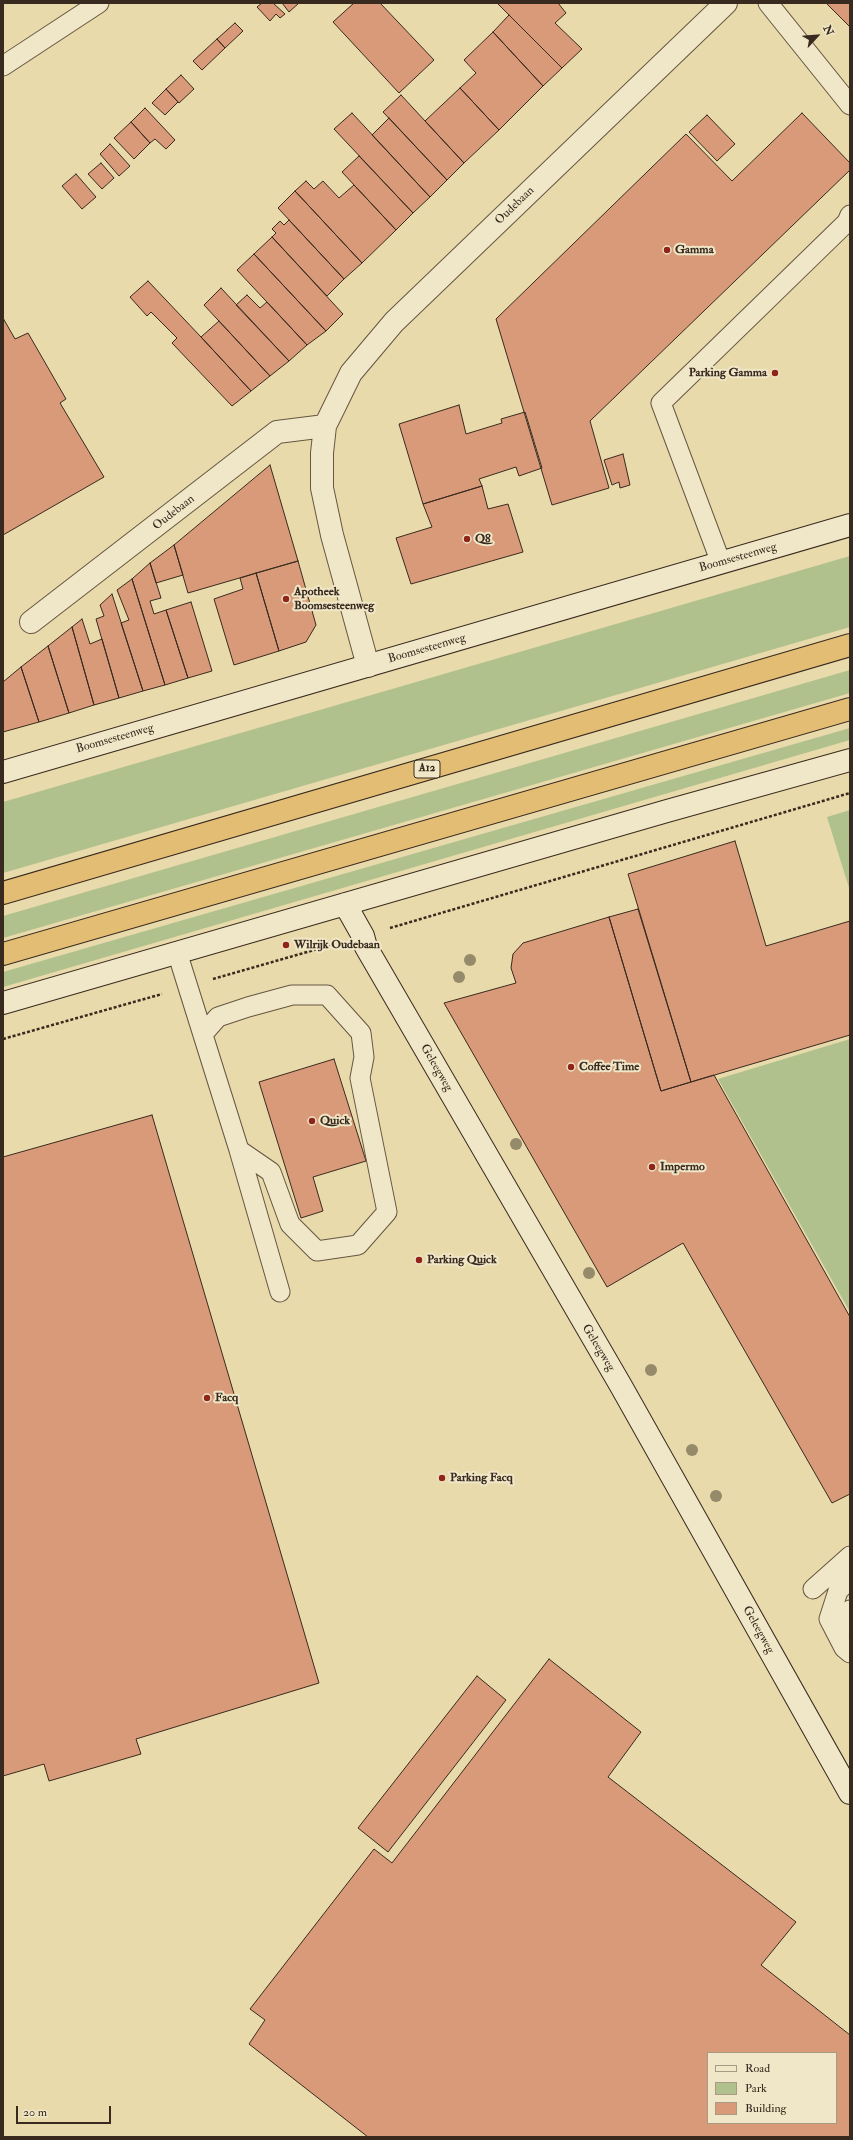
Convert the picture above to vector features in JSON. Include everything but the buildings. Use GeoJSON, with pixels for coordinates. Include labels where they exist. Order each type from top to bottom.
{"type":"FeatureCollection","features":[{"type":"Feature","properties":{"kind":"highway","name":"A12"},"geometry":{"type":"LineString","coordinates":[[3,893],[850,645]]}},
{"type":"Feature","properties":{"kind":"highway"},"geometry":{"type":"LineString","coordinates":[[3,954],[850,709]]}},
{"type":"Feature","properties":{"kind":"street","name":"Oudebaan"},"geometry":{"type":"LineString","coordinates":[[368,666],[332,535],[322,488],[322,453],[326,426],[351,372],[394,322],[726,3]]}},
{"type":"Feature","properties":{"kind":"street","name":"Oudebaan"},"geometry":{"type":"LineString","coordinates":[[32,622],[276,432],[326,426]]}},
{"type":"Feature","properties":{"kind":"street","name":"Boomsesteenweg"},"geometry":{"type":"LineString","coordinates":[[3,772],[850,525]]}},
{"type":"Feature","properties":{"kind":"street"},"geometry":{"type":"LineString","coordinates":[[3,1003],[667,811],[850,760]]}},
{"type":"Feature","properties":{"kind":"street","name":"Geleegweg"},"geometry":{"type":"LineString","coordinates":[[345,904],[363,936],[366,947],[621,1386],[848,1788]]}},
{"type":"Feature","properties":{"kind":"lane"},"geometry":{"type":"LineString","coordinates":[[3,66],[99,3]]}},
{"type":"Feature","properties":{"kind":"lane"},"geometry":{"type":"LineString","coordinates":[[768,3],[850,104]]}},
{"type":"Feature","properties":{"kind":"lane"},"geometry":{"type":"LineString","coordinates":[[721,563],[661,403],[847,222],[850,215]]}},
{"type":"Feature","properties":{"kind":"lane"},"geometry":{"type":"LineString","coordinates":[[177,952],[239,1150],[280,1292]]}},
{"type":"Feature","properties":{"kind":"lane"},"geometry":{"type":"LineString","coordinates":[[203,1034],[218,1017],[248,1007],[292,995],[327,994],[361,1032],[364,1057],[360,1078],[387,1212],[358,1245],[317,1252],[290,1224],[271,1172],[239,1150]]}},
{"type":"Feature","properties":{"kind":"lane"},"geometry":{"type":"LineString","coordinates":[[813,1589],[850,1556]]}},
{"type":"Feature","properties":{"kind":"lane"},"geometry":{"type":"LineString","coordinates":[[850,1579],[838,1591],[832,1606],[830,1619],[844,1648],[850,1653]]}},
{"type":"Feature","properties":{"kind":"lane"},"geometry":{"type":"LineString","coordinates":[[850,1610],[847,1618],[850,1627]]}},
{"type":"Feature","properties":{"kind":"path"},"geometry":{"type":"LineString","coordinates":[[363,936],[850,793]]}},
{"type":"Feature","properties":{"kind":"green space"},"geometry":{"type":"Polygon","coordinates":[[[850,556],[850,627],[3,873],[3,802],[850,556]]]}},
{"type":"Feature","properties":{"kind":"green space"},"geometry":{"type":"Polygon","coordinates":[[[850,670],[850,693],[3,938],[3,916],[850,670]]]}},
{"type":"Feature","properties":{"kind":"green space"},"geometry":{"type":"Polygon","coordinates":[[[850,728],[850,740],[3,987],[3,972],[850,728]]]}},
{"type":"Feature","properties":{"kind":"green space"},"geometry":{"type":"Polygon","coordinates":[[[850,810],[850,891],[827,817],[850,810]]]}},
{"type":"Feature","properties":{"kind":"green space"},"geometry":{"type":"Polygon","coordinates":[[[850,1039],[850,1312],[718,1079],[850,1039]]]}},
{"type":"Feature","properties":{"kind":"place","name":"Gamma"},"geometry":{"type":"Point","coordinates":[667,250]}},
{"type":"Feature","properties":{"kind":"place","name":"Parking Gamma"},"geometry":{"type":"Point","coordinates":[775,373]}},
{"type":"Feature","properties":{"kind":"place","name":"Q8"},"geometry":{"type":"Point","coordinates":[467,539]}},
{"type":"Feature","properties":{"kind":"place","name":"Apotheek Boomsesteenweg"},"geometry":{"type":"Point","coordinates":[286,599]}},
{"type":"Feature","properties":{"kind":"place","name":"Wilrijk Oudebaan"},"geometry":{"type":"Point","coordinates":[286,945]}},
{"type":"Feature","properties":{"kind":"place","name":"Coffee Time"},"geometry":{"type":"Point","coordinates":[571,1067]}},
{"type":"Feature","properties":{"kind":"place","name":"Quick"},"geometry":{"type":"Point","coordinates":[312,1121]}},
{"type":"Feature","properties":{"kind":"place","name":"Impermo"},"geometry":{"type":"Point","coordinates":[652,1167]}},
{"type":"Feature","properties":{"kind":"place","name":"Parking Quick"},"geometry":{"type":"Point","coordinates":[419,1260]}},
{"type":"Feature","properties":{"kind":"place","name":"Facq"},"geometry":{"type":"Point","coordinates":[207,1398]}},
{"type":"Feature","properties":{"kind":"place","name":"Parking Facq"},"geometry":{"type":"Point","coordinates":[442,1478]}}]}
